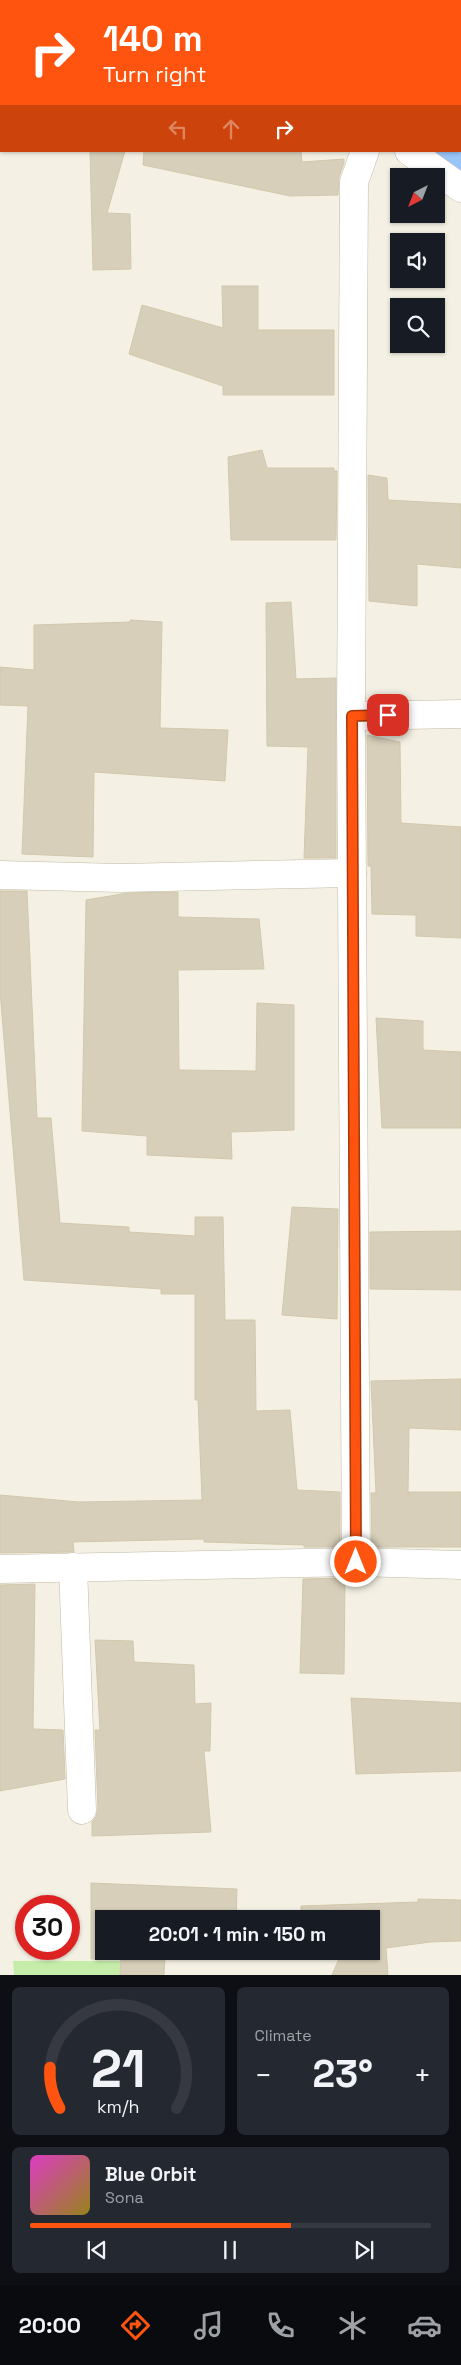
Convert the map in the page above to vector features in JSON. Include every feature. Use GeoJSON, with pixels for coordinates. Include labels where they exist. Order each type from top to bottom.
{"type":"FeatureCollection","features":[{"type":"Feature","properties":{"kind":"street"},"geometry":{"type":"LineString","coordinates":[[356,1562],[352,873],[354,182],[366,152]]}},
{"type":"Feature","properties":{"kind":"street"},"geometry":{"type":"LineString","coordinates":[[410,152],[461,188]]}},
{"type":"Feature","properties":{"kind":"street"},"geometry":{"type":"LineString","coordinates":[[352,716],[461,714]]}},
{"type":"Feature","properties":{"kind":"street"},"geometry":{"type":"LineString","coordinates":[[0,875],[120,878],[352,873]]}},
{"type":"Feature","properties":{"kind":"street"},"geometry":{"type":"LineString","coordinates":[[0,1569],[356,1562],[461,1565]]}},
{"type":"Feature","properties":{"kind":"street"},"geometry":{"type":"LineString","coordinates":[[73,1567],[82,1810]]}},
{"type":"Feature","properties":{"kind":"green space"},"geometry":{"type":"Polygon","coordinates":[[[13,1961],[123,1961],[125,1975],[14,1975],[13,1961]]]}},
{"type":"Feature","properties":{"kind":"building"},"geometry":{"type":"Polygon","coordinates":[[[90,152],[125,152],[107,213],[130,214],[131,269],[93,270],[90,152]]]}},
{"type":"Feature","properties":{"kind":"building"},"geometry":{"type":"Polygon","coordinates":[[[144,152],[301,152],[302,162],[344,159],[339,177],[338,195],[290,196],[143,165],[144,152]]]}},
{"type":"Feature","properties":{"kind":"building"},"geometry":{"type":"Polygon","coordinates":[[[222,286],[258,286],[258,330],[334,330],[334,395],[223,395],[223,386],[129,354],[142,305],[223,328],[222,286]]]}},
{"type":"Feature","properties":{"kind":"building"},"geometry":{"type":"Polygon","coordinates":[[[262,450],[267,468],[334,468],[334,471],[337,471],[336,540],[231,540],[228,457],[262,450]]]}},
{"type":"Feature","properties":{"kind":"building"},"geometry":{"type":"Polygon","coordinates":[[[368,475],[387,478],[388,500],[461,504],[461,568],[417,564],[417,606],[369,601],[368,475]]]}},
{"type":"Feature","properties":{"kind":"building"},"geometry":{"type":"Polygon","coordinates":[[[291,602],[296,679],[336,678],[336,858],[304,858],[308,747],[267,746],[266,603],[291,602]]]}},
{"type":"Feature","properties":{"kind":"building"},"geometry":{"type":"Polygon","coordinates":[[[130,620],[162,622],[160,728],[228,730],[225,781],[94,772],[93,857],[22,854],[28,706],[0,705],[0,667],[34,670],[34,625],[130,622],[130,620]]]}},
{"type":"Feature","properties":{"kind":"building"},"geometry":{"type":"Polygon","coordinates":[[[367,735],[400,742],[401,823],[461,827],[461,938],[416,936],[416,915],[372,914],[371,866],[368,866],[367,735]]]}},
{"type":"Feature","properties":{"kind":"building"},"geometry":{"type":"Polygon","coordinates":[[[0,891],[27,891],[37,1118],[51,1118],[60,1223],[129,1227],[129,1232],[195,1236],[195,1217],[223,1217],[225,1320],[255,1320],[256,1411],[290,1410],[297,1490],[340,1492],[340,1547],[204,1542],[204,1539],[73,1542],[74,1552],[0,1553],[0,1495],[79,1502],[202,1500],[198,1400],[195,1400],[195,1294],[161,1294],[161,1289],[24,1280],[0,991],[0,891]]]}},
{"type":"Feature","properties":{"kind":"building"},"geometry":{"type":"Polygon","coordinates":[[[178,892],[178,917],[259,919],[264,969],[178,970],[179,1070],[256,1071],[257,1003],[294,1005],[294,1130],[231,1132],[232,1159],[147,1155],[147,1136],[82,1131],[86,900],[128,893],[178,892]]]}},
{"type":"Feature","properties":{"kind":"building"},"geometry":{"type":"Polygon","coordinates":[[[376,1018],[423,1021],[423,1050],[461,1052],[461,1128],[382,1128],[376,1018]]]}},
{"type":"Feature","properties":{"kind":"building"},"geometry":{"type":"Polygon","coordinates":[[[292,1207],[338,1209],[337,1319],[282,1315],[292,1207]]]}},
{"type":"Feature","properties":{"kind":"building"},"geometry":{"type":"Polygon","coordinates":[[[461,1231],[461,1290],[370,1289],[370,1232],[461,1231]]]}},
{"type":"Feature","properties":{"kind":"building"},"geometry":{"type":"Polygon","coordinates":[[[461,1379],[461,1430],[409,1428],[408,1492],[461,1492],[461,1547],[372,1547],[371,1493],[376,1493],[371,1381],[461,1379]]]}},
{"type":"Feature","properties":{"kind":"building"},"geometry":{"type":"Polygon","coordinates":[[[345,1578],[344,1674],[300,1673],[303,1579],[345,1578]]]}},
{"type":"Feature","properties":{"kind":"building"},"geometry":{"type":"Polygon","coordinates":[[[35,1584],[33,1729],[63,1730],[65,1779],[0,1791],[0,1585],[35,1584]]]}},
{"type":"Feature","properties":{"kind":"building"},"geometry":{"type":"Polygon","coordinates":[[[95,1640],[133,1641],[134,1662],[194,1665],[195,1704],[211,1703],[210,1751],[204,1751],[211,1832],[92,1836],[92,1822],[96,1817],[98,1809],[95,1730],[100,1730],[95,1640]]]}},
{"type":"Feature","properties":{"kind":"building"},"geometry":{"type":"Polygon","coordinates":[[[351,1698],[461,1703],[461,1771],[356,1774],[351,1698]]]}},
{"type":"Feature","properties":{"kind":"building"},"geometry":{"type":"Polygon","coordinates":[[[91,1883],[237,1889],[236,1910],[95,1910],[95,1959],[91,1959],[91,1883]]]}},
{"type":"Feature","properties":{"kind":"building"},"geometry":{"type":"Polygon","coordinates":[[[418,1899],[461,1900],[461,1941],[430,1942],[386,1948],[388,1975],[332,1975],[338,1960],[380,1960],[380,1910],[301,1910],[301,1906],[418,1902],[418,1899]]]}},
{"type":"Feature","properties":{"kind":"building"},"geometry":{"type":"Polygon","coordinates":[[[121,1960],[165,1960],[164,1975],[120,1975],[121,1960]]]}},
{"type":"Feature","properties":{"kind":"waterway"},"geometry":{"type":"LineString","coordinates":[[450,152],[461,160]]}},
{"type":"Feature","properties":{"kind":"route"},"geometry":{"type":"LineString","coordinates":[[356,1562],[352,716],[388,715]]}}]}
